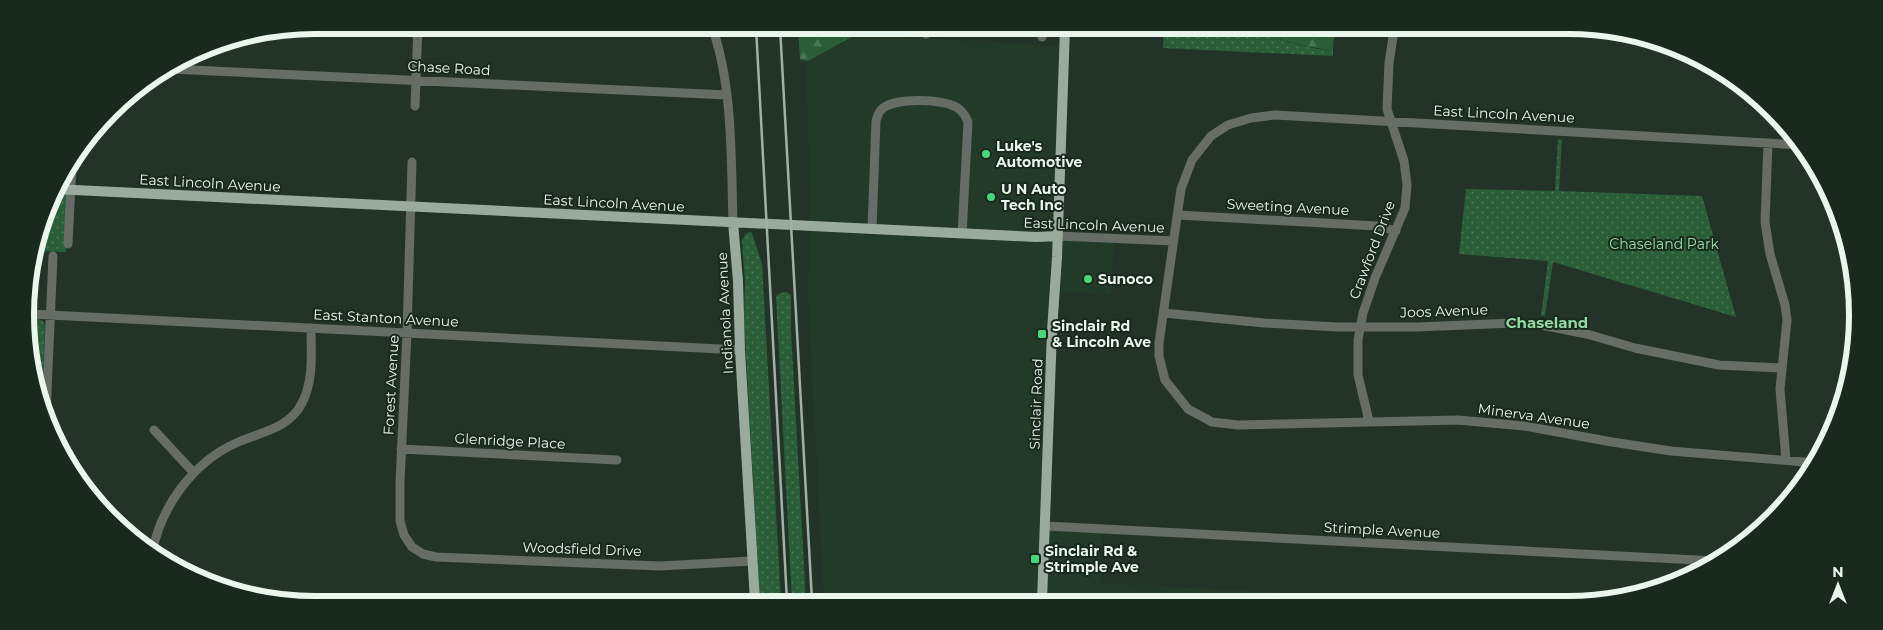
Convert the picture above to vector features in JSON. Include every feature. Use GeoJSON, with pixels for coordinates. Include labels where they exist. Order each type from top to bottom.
{"type":"FeatureCollection","features":[{"type":"Feature","properties":{"kind":"main road","name":"Sinclair Road"},"geometry":{"type":"LineString","coordinates":[[1042,596],[1052,331],[1056,292],[1065,34]]}},
{"type":"Feature","properties":{"kind":"main road","name":"East Lincoln Avenue"},"geometry":{"type":"LineString","coordinates":[[64,189],[962,234],[1058,236]]}},
{"type":"Feature","properties":{"kind":"main road","name":"Indianola Avenue"},"geometry":{"type":"LineString","coordinates":[[733,222],[738,281],[740,350],[755,596]]}},
{"type":"Feature","properties":{"kind":"street"},"geometry":{"type":"LineString","coordinates":[[415,106],[418,34]]}},
{"type":"Feature","properties":{"kind":"street","name":"Indianola Avenue"},"geometry":{"type":"LineString","coordinates":[[714,34],[723,63],[727,95],[733,222]]}},
{"type":"Feature","properties":{"kind":"street","name":"Crawford Drive"},"geometry":{"type":"LineString","coordinates":[[1369,421],[1358,375],[1360,327],[1375,278],[1405,208],[1407,185],[1404,161],[1387,109],[1389,63],[1393,34]]}},
{"type":"Feature","properties":{"kind":"street","name":"Chase Road"},"geometry":{"type":"LineString","coordinates":[[179,68],[727,95]]}},
{"type":"Feature","properties":{"kind":"street"},"geometry":{"type":"LineString","coordinates":[[872,229],[876,121],[880,111],[889,104],[920,101],[951,104],[959,108],[968,122],[962,234]]}},
{"type":"Feature","properties":{"kind":"street","name":"East Lincoln Avenue"},"geometry":{"type":"LineString","coordinates":[[1178,215],[1181,189],[1192,160],[1211,136],[1228,125],[1251,118],[1275,114],[1791,144]]}},
{"type":"Feature","properties":{"kind":"street"},"geometry":{"type":"LineString","coordinates":[[1768,143],[1765,222],[1770,254],[1787,320],[1780,368],[1786,460]]}},
{"type":"Feature","properties":{"kind":"street","name":"Forest Avenue"},"geometry":{"type":"LineString","coordinates":[[412,162],[400,521],[404,535],[412,547]]}},
{"type":"Feature","properties":{"kind":"street"},"geometry":{"type":"LineString","coordinates":[[68,244],[72,173]]}},
{"type":"Feature","properties":{"kind":"street"},"geometry":{"type":"LineString","coordinates":[[1164,312],[1178,215]]}},
{"type":"Feature","properties":{"kind":"street","name":"Sweeting Avenue"},"geometry":{"type":"LineString","coordinates":[[1178,215],[1377,226],[1396,231]]}},
{"type":"Feature","properties":{"kind":"street","name":"East Lincoln Avenue"},"geometry":{"type":"LineString","coordinates":[[1058,236],[1173,241]]}},
{"type":"Feature","properties":{"kind":"street"},"geometry":{"type":"LineString","coordinates":[[47,399],[53,256]]}},
{"type":"Feature","properties":{"kind":"street","name":"Joos Avenue"},"geometry":{"type":"LineString","coordinates":[[1164,312],[1264,323],[1360,327],[1514,323],[1542,325],[1586,334],[1635,348],[1719,364],[1780,368]]}},
{"type":"Feature","properties":{"kind":"street","name":"Minerva Avenue"},"geometry":{"type":"LineString","coordinates":[[1164,312],[1159,343],[1165,380],[1188,409],[1212,422],[1238,425],[1458,420],[1503,424],[1671,451],[1808,462]]}},
{"type":"Feature","properties":{"kind":"street","name":"East Stanton Avenue"},"geometry":{"type":"LineString","coordinates":[[34,314],[740,350]]}},
{"type":"Feature","properties":{"kind":"street"},"geometry":{"type":"LineString","coordinates":[[154,546],[160,524],[169,505],[194,473],[210,459],[234,443],[269,431],[287,421],[296,413],[309,384],[312,328]]}},
{"type":"Feature","properties":{"kind":"street"},"geometry":{"type":"LineString","coordinates":[[154,430],[194,473]]}},
{"type":"Feature","properties":{"kind":"street","name":"Glenridge Place"},"geometry":{"type":"LineString","coordinates":[[402,449],[617,460]]}},
{"type":"Feature","properties":{"kind":"street","name":"Strimple Avenue"},"geometry":{"type":"LineString","coordinates":[[1046,526],[1706,560]]}},
{"type":"Feature","properties":{"kind":"street","name":"Woodsfield Drive"},"geometry":{"type":"LineString","coordinates":[[412,547],[423,554],[436,557],[612,565],[660,566],[752,561]]}},
{"type":"Feature","properties":{"kind":"shaded area"},"geometry":{"type":"Polygon","coordinates":[[[857,34],[1065,47],[1057,234],[1114,237],[1111,294],[1055,292],[1045,523],[1102,527],[1100,583],[1342,596],[824,596],[808,296],[810,197],[806,68],[808,61],[857,34]]]}},
{"type":"Feature","properties":{"kind":"green space"},"geometry":{"type":"Polygon","coordinates":[[[798,34],[857,34],[808,61],[800,60],[798,34]]]}},
{"type":"Feature","properties":{"kind":"green space"},"geometry":{"type":"Polygon","coordinates":[[[1164,34],[1265,34],[1292,43],[1318,49],[1333,50],[1333,56],[1163,48],[1164,34]]]}},
{"type":"Feature","properties":{"kind":"green space"},"geometry":{"type":"Polygon","coordinates":[[[1265,34],[1318,34],[1334,36],[1333,50],[1301,45],[1265,34]]]}},
{"type":"Feature","properties":{"kind":"green space","name":"Chaseland Park"},"geometry":{"type":"Polygon","coordinates":[[[1558,139],[1562,140],[1559,191],[1702,196],[1736,317],[1553,262],[1545,316],[1541,316],[1548,261],[1459,254],[1466,189],[1555,191],[1558,139]]]}},
{"type":"Feature","properties":{"kind":"green space"},"geometry":{"type":"Polygon","coordinates":[[[70,177],[66,252],[41,251],[55,207],[70,177]]]}},
{"type":"Feature","properties":{"kind":"green space"},"geometry":{"type":"Polygon","coordinates":[[[749,232],[752,233],[762,264],[781,596],[760,596],[744,319],[745,281],[742,240],[749,232]]]}},
{"type":"Feature","properties":{"kind":"green space"},"geometry":{"type":"Polygon","coordinates":[[[786,292],[791,295],[791,331],[806,596],[792,596],[776,297],[780,293],[786,292]]]}},
{"type":"Feature","properties":{"kind":"green space"},"geometry":{"type":"Polygon","coordinates":[[[34,318],[39,319],[45,325],[43,387],[36,352],[34,318]]]}},
{"type":"Feature","properties":{"kind":"railway"},"geometry":{"type":"LineString","coordinates":[[756,34],[787,596]]}},
{"type":"Feature","properties":{"kind":"railway"},"geometry":{"type":"LineString","coordinates":[[780,34],[812,596]]}},
{"type":"Feature","properties":{"kind":"place","name":"Luke's Automotive"},"geometry":{"type":"Point","coordinates":[986,154]}},
{"type":"Feature","properties":{"kind":"place","name":"U N Auto Tech Inc"},"geometry":{"type":"Point","coordinates":[991,197]}},
{"type":"Feature","properties":{"kind":"place","name":"Sunoco"},"geometry":{"type":"Point","coordinates":[1088,279]}},
{"type":"Feature","properties":{"kind":"place","name":"Sinclair Rd & Lincoln Ave"},"geometry":{"type":"Point","coordinates":[1042,334]}},
{"type":"Feature","properties":{"kind":"place","name":"Sinclair Rd & Strimple Ave"},"geometry":{"type":"Point","coordinates":[1035,559]}},
{"type":"Feature","properties":{"kind":"district","name":"Chaseland"},"geometry":{"type":"Point","coordinates":[1547,322]}}]}
